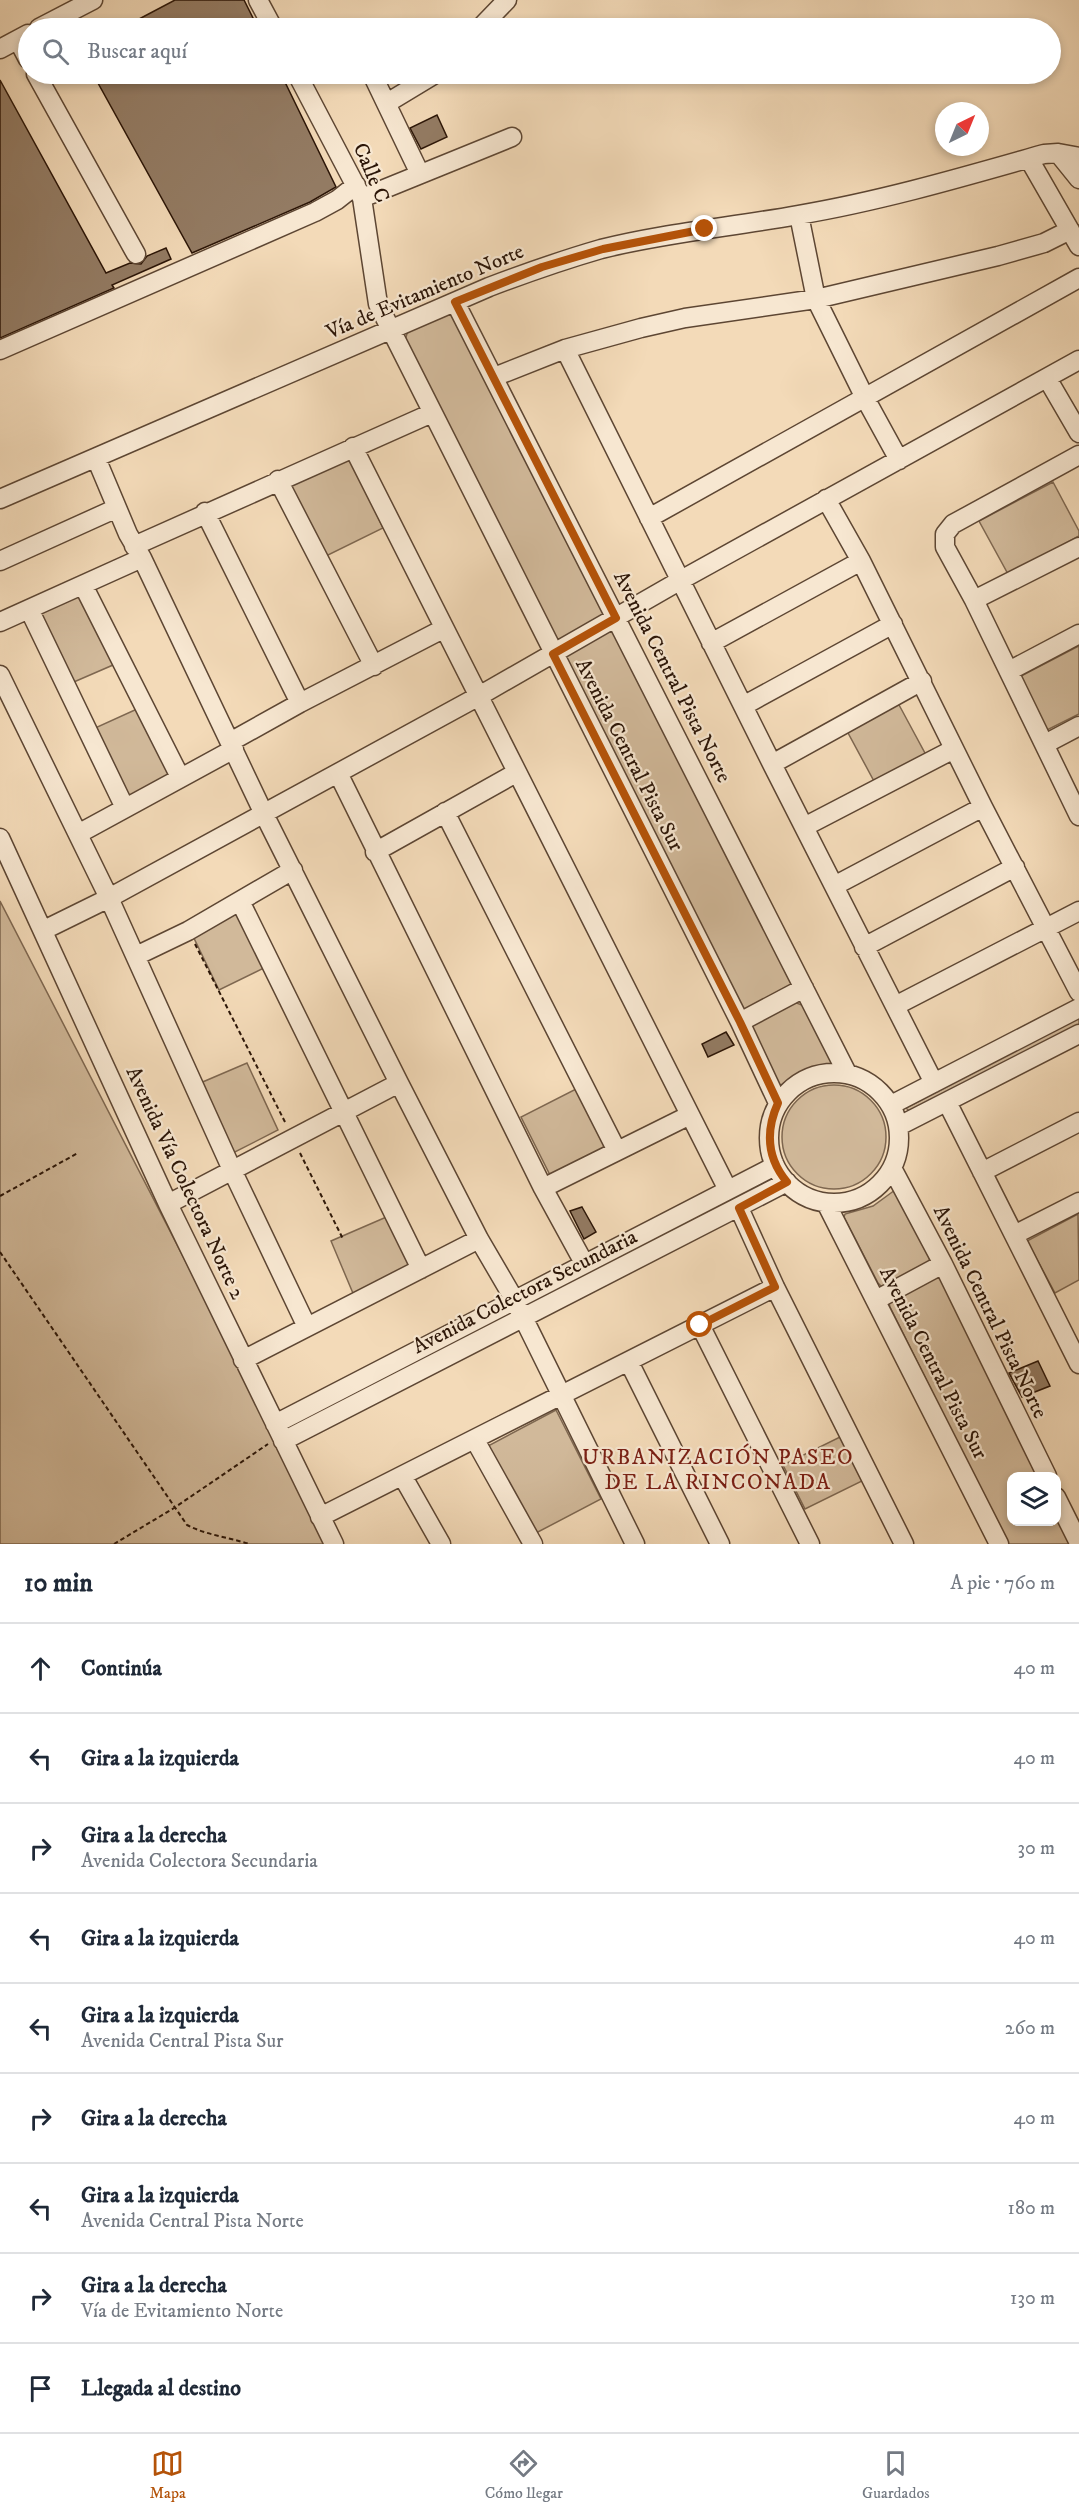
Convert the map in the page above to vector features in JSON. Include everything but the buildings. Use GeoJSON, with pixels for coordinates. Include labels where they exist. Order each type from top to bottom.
{"type":"FeatureCollection","features":[{"type":"Feature","properties":{"kind":"street"},"geometry":{"type":"LineString","coordinates":[[58,18],[93,0]]}},
{"type":"Feature","properties":{"kind":"street"},"geometry":{"type":"LineString","coordinates":[[258,0],[268,18]]}},
{"type":"Feature","properties":{"kind":"street"},"geometry":{"type":"LineString","coordinates":[[490,18],[507,0]]}},
{"type":"Feature","properties":{"kind":"street"},"geometry":{"type":"LineString","coordinates":[[0,49],[18,40]]}},
{"type":"Feature","properties":{"kind":"street"},"geometry":{"type":"LineString","coordinates":[[42,84],[136,254]]}},
{"type":"Feature","properties":{"kind":"street","name":"Calle C"},"geometry":{"type":"LineString","coordinates":[[302,84],[359,191],[378,304],[392,330]]}},
{"type":"Feature","properties":{"kind":"street"},"geometry":{"type":"LineString","coordinates":[[377,84],[420,174]]}},
{"type":"Feature","properties":{"kind":"street"},"geometry":{"type":"LineString","coordinates":[[387,103],[418,84]]}},
{"type":"Feature","properties":{"kind":"street"},"geometry":{"type":"LineString","coordinates":[[0,350],[315,212],[337,200],[359,191],[420,174],[512,137]]}},
{"type":"Feature","properties":{"kind":"street"},"geometry":{"type":"LineString","coordinates":[[1058,153],[1079,158]]}},
{"type":"Feature","properties":{"kind":"street"},"geometry":{"type":"LineString","coordinates":[[1058,153],[1079,179]]}},
{"type":"Feature","properties":{"kind":"street","name":"Vía de Evitamiento Norte"},"geometry":{"type":"LineString","coordinates":[[0,499],[455,302],[542,267],[603,249],[705,229],[799,215],[1058,153]]}},
{"type":"Feature","properties":{"kind":"street"},"geometry":{"type":"LineString","coordinates":[[494,377],[565,350],[641,327],[685,318],[816,299],[1044,243],[1075,238],[1029,159]]}},
{"type":"Feature","properties":{"kind":"street"},"geometry":{"type":"LineString","coordinates":[[799,215],[816,299],[865,398],[899,460]]}},
{"type":"Feature","properties":{"kind":"street"},"geometry":{"type":"LineString","coordinates":[[649,518],[1079,278]]}},
{"type":"Feature","properties":{"kind":"street","name":"Avenida Central Pista Norte"},"geometry":{"type":"LineString","coordinates":[[455,302],[846,1073]]}},
{"type":"Feature","properties":{"kind":"street","name":"Avenida Central Pista Sur"},"geometry":{"type":"LineString","coordinates":[[392,330],[740,1022],[778,1103]]}},
{"type":"Feature","properties":{"kind":"street"},"geometry":{"type":"LineString","coordinates":[[565,350],[934,1083]]}},
{"type":"Feature","properties":{"kind":"street"},"geometry":{"type":"LineString","coordinates":[[44,930],[109,898],[479,696],[681,580],[1079,360]]}},
{"type":"Feature","properties":{"kind":"street"},"geometry":{"type":"LineString","coordinates":[[1047,378],[1079,433]]}},
{"type":"Feature","properties":{"kind":"street"},"geometry":{"type":"LineString","coordinates":[[0,622],[83,585],[205,512],[432,413]]}},
{"type":"Feature","properties":{"kind":"street"},"geometry":{"type":"LineString","coordinates":[[353,447],[728,1190]]}},
{"type":"Feature","properties":{"kind":"street"},"geometry":{"type":"LineString","coordinates":[[1079,455],[953,524],[945,534],[945,547],[974,600],[1079,816]]}},
{"type":"Feature","properties":{"kind":"street"},"geometry":{"type":"LineString","coordinates":[[96,458],[117,508],[263,812],[479,1239],[508,1293],[514,1299],[635,1544]]}},
{"type":"Feature","properties":{"kind":"street"},"geometry":{"type":"LineString","coordinates":[[278,480],[374,666]]}},
{"type":"Feature","properties":{"kind":"street"},"geometry":{"type":"LineString","coordinates":[[826,499],[861,561],[983,807],[1079,992]]}},
{"type":"Feature","properties":{"kind":"street"},"geometry":{"type":"LineString","coordinates":[[0,561],[117,508]]}},
{"type":"Feature","properties":{"kind":"street"},"geometry":{"type":"LineString","coordinates":[[205,512],[300,703]]}},
{"type":"Feature","properties":{"kind":"street"},"geometry":{"type":"LineString","coordinates":[[974,600],[1079,548]]}},
{"type":"Feature","properties":{"kind":"street"},"geometry":{"type":"LineString","coordinates":[[711,643],[861,561]]}},
{"type":"Feature","properties":{"kind":"street"},"geometry":{"type":"LineString","coordinates":[[83,585],[180,777]]}},
{"type":"Feature","properties":{"kind":"street"},"geometry":{"type":"LineString","coordinates":[[29,609],[125,808]]}},
{"type":"Feature","properties":{"kind":"street"},"geometry":{"type":"LineString","coordinates":[[743,706],[893,624]]}},
{"type":"Feature","properties":{"kind":"street"},"geometry":{"type":"LineString","coordinates":[[78,834],[180,777],[300,703],[443,629]]}},
{"type":"Feature","properties":{"kind":"street"},"geometry":{"type":"LineString","coordinates":[[1009,671],[1079,634]]}},
{"type":"Feature","properties":{"kind":"street"},"geometry":{"type":"LineString","coordinates":[[0,675],[109,898],[233,1172],[307,1327]]}},
{"type":"Feature","properties":{"kind":"street"},"geometry":{"type":"LineString","coordinates":[[772,764],[922,681]]}},
{"type":"Feature","properties":{"kind":"street"},"geometry":{"type":"LineString","coordinates":[[1045,744],[1079,726]]}},
{"type":"Feature","properties":{"kind":"street"},"geometry":{"type":"LineString","coordinates":[[804,827],[954,748]]}},
{"type":"Feature","properties":{"kind":"street"},"geometry":{"type":"LineString","coordinates":[[338,773],[375,852],[543,1188],[584,1263]]}},
{"type":"Feature","properties":{"kind":"street"},"geometry":{"type":"LineString","coordinates":[[375,852],[516,773]]}},
{"type":"Feature","properties":{"kind":"street"},"geometry":{"type":"LineString","coordinates":[[834,886],[983,807]]}},
{"type":"Feature","properties":{"kind":"street"},"geometry":{"type":"LineString","coordinates":[[445,812],[617,1151]]}},
{"type":"Feature","properties":{"kind":"street","name":"Avenida Vía Colectora Norte 2"},"geometry":{"type":"LineString","coordinates":[[0,837],[168,1204],[334,1544]]}},
{"type":"Feature","properties":{"kind":"street"},"geometry":{"type":"LineString","coordinates":[[864,947],[1015,867]]}},
{"type":"Feature","properties":{"kind":"street"},"geometry":{"type":"LineString","coordinates":[[136,956],[188,931],[293,870]]}},
{"type":"Feature","properties":{"kind":"street"},"geometry":{"type":"LineString","coordinates":[[240,901],[421,1269]]}},
{"type":"Feature","properties":{"kind":"street"},"geometry":{"type":"LineString","coordinates":[[895,1006],[1079,911]]}},
{"type":"Feature","properties":{"kind":"street"},"geometry":{"type":"LineString","coordinates":[[740,1022],[804,988]]}},
{"type":"Feature","properties":{"kind":"street"},"geometry":{"type":"LineString","coordinates":[[891,1105],[1079,1008]]}},
{"type":"Feature","properties":{"kind":"street"},"geometry":{"type":"LineString","coordinates":[[899,1126],[1079,1034]]}},
{"type":"Feature","properties":{"kind":"street"},"geometry":{"type":"LineString","coordinates":[[831,1072],[846,1073],[862,1078],[875,1086],[891,1105],[899,1126],[899,1148],[892,1168],[881,1184],[865,1196],[846,1202],[826,1203],[805,1196],[787,1182],[774,1163],[769,1133],[778,1103],[788,1091],[801,1081],[815,1075],[831,1072]]}},
{"type":"Feature","properties":{"kind":"street"},"geometry":{"type":"LineString","coordinates":[[168,1204],[233,1172],[399,1083]]}},
{"type":"Feature","properties":{"kind":"street"},"geometry":{"type":"LineString","coordinates":[[946,1102],[1079,1364]]}},
{"type":"Feature","properties":{"kind":"street"},"geometry":{"type":"LineString","coordinates":[[543,1188],[690,1115]]}},
{"type":"Feature","properties":{"kind":"street"},"geometry":{"type":"LineString","coordinates":[[982,1172],[1079,1122]]}},
{"type":"Feature","properties":{"kind":"street","name":"Avenida Colectora Secundaria"},"geometry":{"type":"LineString","coordinates":[[279,1434],[514,1299],[769,1169],[774,1163]]}},
{"type":"Feature","properties":{"kind":"street","name":"Avenida Central Pista Norte"},"geometry":{"type":"LineString","coordinates":[[892,1168],[943,1264],[1045,1472]]}},
{"type":"Feature","properties":{"kind":"street","name":"Avenida Colectora Secundaria"},"geometry":{"type":"LineString","coordinates":[[279,1434],[523,1319],[787,1182]]}},
{"type":"Feature","properties":{"kind":"street"},"geometry":{"type":"LineString","coordinates":[[1014,1235],[1079,1202]]}},
{"type":"Feature","properties":{"kind":"street","name":"Avenida Central Pista Sur"},"geometry":{"type":"LineString","coordinates":[[826,1203],[999,1544]]}},
{"type":"Feature","properties":{"kind":"street"},"geometry":{"type":"LineString","coordinates":[[739,1208],[775,1287],[904,1544]]}},
{"type":"Feature","properties":{"kind":"street"},"geometry":{"type":"LineString","coordinates":[[243,1360],[479,1239]]}},
{"type":"Feature","properties":{"kind":"street"},"geometry":{"type":"LineString","coordinates":[[876,1300],[943,1264]]}},
{"type":"Feature","properties":{"kind":"street"},"geometry":{"type":"LineString","coordinates":[[320,1517],[775,1287]]}},
{"type":"Feature","properties":{"kind":"street"},"geometry":{"type":"LineString","coordinates":[[700,1325],[810,1544]]}},
{"type":"Feature","properties":{"kind":"street"},"geometry":{"type":"LineString","coordinates":[[628,1362],[720,1544]]}},
{"type":"Feature","properties":{"kind":"street"},"geometry":{"type":"LineString","coordinates":[[475,1440],[533,1544]]}},
{"type":"Feature","properties":{"kind":"street"},"geometry":{"type":"LineString","coordinates":[[403,1477],[441,1544]]}},
{"type":"Feature","properties":{"kind":"street"},"geometry":{"type":"LineString","coordinates":[[1061,1507],[1079,1543]]}},
{"type":"Feature","properties":{"kind":"path"},"geometry":{"type":"LineString","coordinates":[[188,931],[343,1239]]}},
{"type":"Feature","properties":{"kind":"path"},"geometry":{"type":"LineString","coordinates":[[0,1196],[78,1153]]}},
{"type":"Feature","properties":{"kind":"path"},"geometry":{"type":"LineString","coordinates":[[0,1252],[14,1276],[47,1318],[174,1508],[188,1525],[200,1532],[224,1535],[249,1544]]}},
{"type":"Feature","properties":{"kind":"path"},"geometry":{"type":"LineString","coordinates":[[114,1544],[174,1508],[279,1434]]}},
{"type":"Feature","properties":{"kind":"shaded area"},"geometry":{"type":"Polygon","coordinates":[[[444,310],[458,317],[605,613],[600,619],[566,640],[557,639],[405,344],[406,337],[413,326],[424,318],[444,310]]]}},
{"type":"Feature","properties":{"kind":"shaded area"},"geometry":{"type":"Polygon","coordinates":[[[351,458],[383,528],[324,557],[288,488],[292,480],[351,458]]]}},
{"type":"Feature","properties":{"kind":"shaded area"},"geometry":{"type":"Polygon","coordinates":[[[1053,482],[1079,531],[1079,536],[1008,574],[979,521],[1053,482]]]}},
{"type":"Feature","properties":{"kind":"shaded area"},"geometry":{"type":"Polygon","coordinates":[[[75,585],[113,665],[60,688],[23,605],[75,585]]]}},
{"type":"Feature","properties":{"kind":"shaded area"},"geometry":{"type":"Polygon","coordinates":[[[611,630],[615,632],[792,979],[792,987],[745,1010],[738,1006],[565,663],[569,651],[611,630]]]}},
{"type":"Feature","properties":{"kind":"shaded area"},"geometry":{"type":"Polygon","coordinates":[[[1079,646],[1079,714],[1045,731],[1021,676],[1079,646]]]}},
{"type":"Feature","properties":{"kind":"shaded area"},"geometry":{"type":"Polygon","coordinates":[[[898,703],[926,755],[875,783],[847,731],[898,703]]]}},
{"type":"Feature","properties":{"kind":"shaded area"},"geometry":{"type":"Polygon","coordinates":[[[137,709],[175,780],[121,806],[84,733],[137,709]]]}},
{"type":"Feature","properties":{"kind":"shaded area"},"geometry":{"type":"Polygon","coordinates":[[[0,901],[274,1433],[335,1544],[0,1544],[0,901]]]}},
{"type":"Feature","properties":{"kind":"shaded area"},"geometry":{"type":"Polygon","coordinates":[[[239,907],[268,966],[219,990],[191,932],[239,907]]]}},
{"type":"Feature","properties":{"kind":"shaded area"},"geometry":{"type":"Polygon","coordinates":[[[794,1002],[807,1007],[835,1068],[805,1075],[781,1093],[751,1025],[794,1002]]]}},
{"type":"Feature","properties":{"kind":"shaded area"},"geometry":{"type":"Polygon","coordinates":[[[1079,1017],[1079,1025],[912,1110],[909,1111],[906,1108],[1079,1017]]]}},
{"type":"Feature","properties":{"kind":"shaded area"},"geometry":{"type":"Polygon","coordinates":[[[247,1063],[278,1130],[229,1155],[198,1084],[247,1063]]]}},
{"type":"Feature","properties":{"kind":"shaded area"},"geometry":{"type":"Polygon","coordinates":[[[834,1085],[854,1089],[863,1094],[877,1108],[882,1117],[886,1137],[882,1157],[877,1166],[863,1180],[854,1185],[834,1189],[814,1185],[805,1180],[791,1166],[786,1157],[782,1137],[786,1117],[791,1108],[805,1094],[814,1089],[834,1085]]]}},
{"type":"Feature","properties":{"kind":"shaded area"},"geometry":{"type":"Polygon","coordinates":[[[578,1088],[611,1148],[551,1177],[521,1117],[578,1088]]]}},
{"type":"Feature","properties":{"kind":"shaded area"},"geometry":{"type":"Polygon","coordinates":[[[895,1190],[929,1255],[930,1264],[882,1287],[844,1217],[845,1214],[873,1206],[895,1190]]]}},
{"type":"Feature","properties":{"kind":"shaded area"},"geometry":{"type":"Polygon","coordinates":[[[1078,1214],[1079,1280],[1055,1293],[1027,1241],[1078,1214]]]}},
{"type":"Feature","properties":{"kind":"shaded area"},"geometry":{"type":"Polygon","coordinates":[[[391,1215],[417,1267],[355,1298],[331,1241],[391,1215]]]}},
{"type":"Feature","properties":{"kind":"shaded area"},"geometry":{"type":"Polygon","coordinates":[[[938,1277],[942,1280],[1039,1472],[1007,1472],[1007,1526],[1061,1526],[1061,1516],[1075,1544],[1008,1544],[889,1303],[938,1277]]]}},
{"type":"Feature","properties":{"kind":"shaded area"},"geometry":{"type":"Polygon","coordinates":[[[556,1410],[601,1499],[536,1533],[488,1446],[556,1410]]]}},
{"type":"Feature","properties":{"kind":"shaded area"},"geometry":{"type":"Polygon","coordinates":[[[840,1437],[862,1481],[805,1509],[783,1465],[840,1437]]]}},
{"type":"Feature","properties":{"kind":"district","name":"URBANIZACIÓN PASEO DE LA RINCONADA"},"geometry":{"type":"Point","coordinates":[718,1470]}},
{"type":"Feature","properties":{"kind":"route"},"geometry":{"type":"LineString","coordinates":[[700,1325],[775,1287],[739,1208],[787,1182],[779,1173],[770,1148],[769,1133],[778,1103],[740,1022],[553,654],[616,618],[455,302],[542,267],[603,249],[705,229]]}}]}
